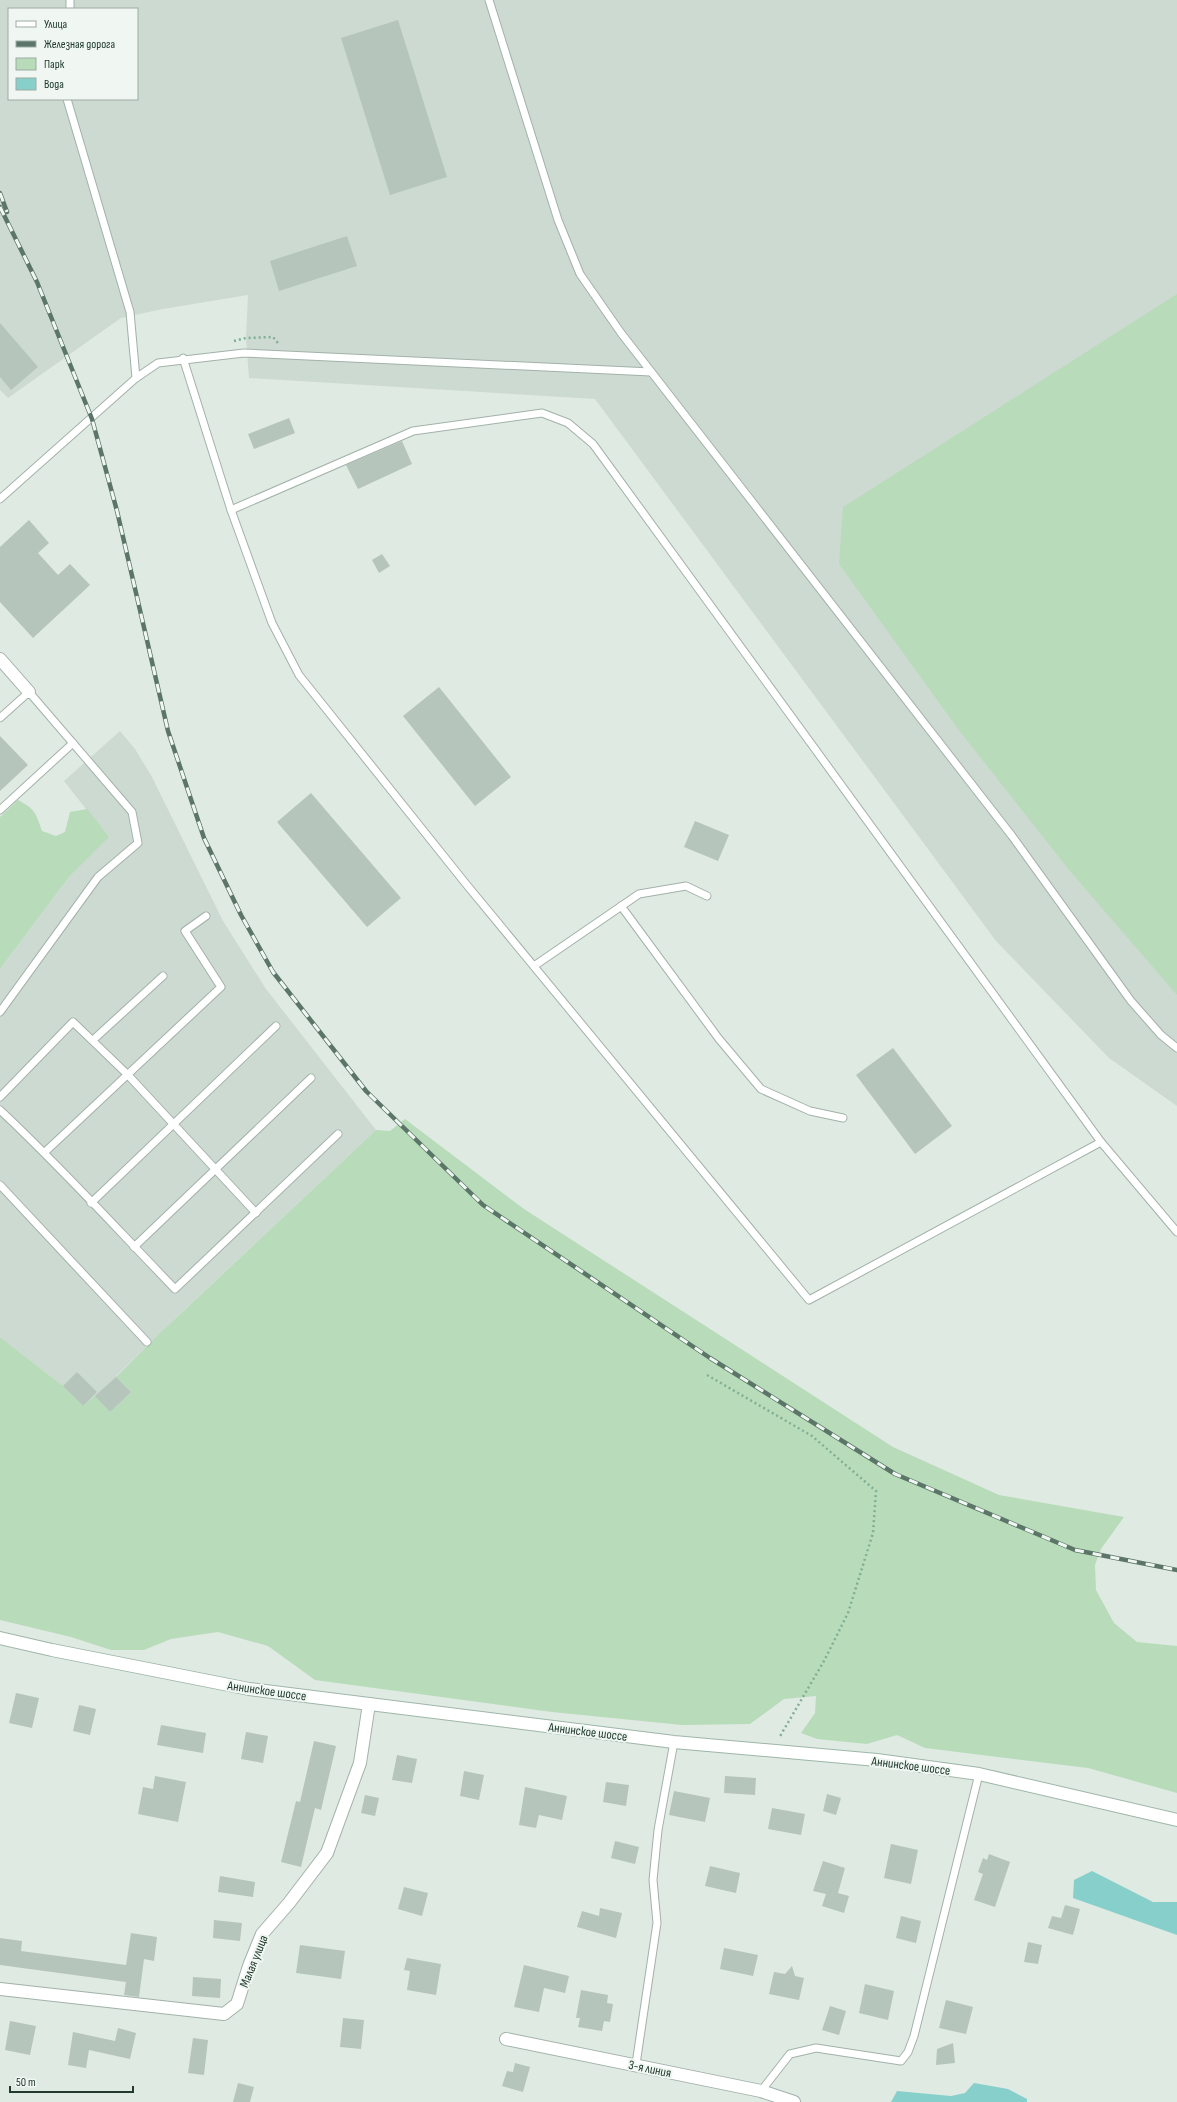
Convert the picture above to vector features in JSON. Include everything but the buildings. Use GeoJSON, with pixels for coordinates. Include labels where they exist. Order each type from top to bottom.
{"type":"FeatureCollection","features":[{"type":"Feature","properties":{"kind":"main road"},"geometry":{"type":"LineString","coordinates":[[0,660],[28,692]]}},
{"type":"Feature","properties":{"kind":"main road","name":"Аннинское шоссе"},"geometry":{"type":"LineString","coordinates":[[0,1638],[52,1650],[249,1689],[674,1742],[774,1749],[979,1774],[1177,1820]]}},
{"type":"Feature","properties":{"kind":"main road","name":"Малая улица"},"geometry":{"type":"LineString","coordinates":[[0,1989],[224,2014],[237,2004],[249,1966],[262,1934],[289,1903],[327,1853],[360,1763],[369,1704]]}},
{"type":"Feature","properties":{"kind":"main road","name":"3-я линия"},"geometry":{"type":"LineString","coordinates":[[506,2039],[636,2064],[761,2091],[794,2102]]}},
{"type":"Feature","properties":{"kind":"lane"},"geometry":{"type":"LineString","coordinates":[[489,0],[558,220],[580,274],[621,333],[1012,836],[1131,1001],[1160,1035],[1177,1048]]}},
{"type":"Feature","properties":{"kind":"lane"},"geometry":{"type":"LineString","coordinates":[[67,100],[130,312],[136,378]]}},
{"type":"Feature","properties":{"kind":"lane"},"geometry":{"type":"LineString","coordinates":[[0,499],[136,378],[158,363],[183,358],[244,353],[651,372]]}},
{"type":"Feature","properties":{"kind":"lane"},"geometry":{"type":"LineString","coordinates":[[183,358],[231,510],[272,623],[299,675],[451,866],[809,1300],[1101,1142]]}},
{"type":"Feature","properties":{"kind":"lane"},"geometry":{"type":"LineString","coordinates":[[231,510],[413,431],[542,413],[568,423],[593,444],[1101,1142],[1177,1232]]}},
{"type":"Feature","properties":{"kind":"lane"},"geometry":{"type":"LineString","coordinates":[[0,718],[28,692],[132,812],[138,843],[98,877],[0,1012]]}},
{"type":"Feature","properties":{"kind":"lane"},"geometry":{"type":"LineString","coordinates":[[0,810],[73,743]]}},
{"type":"Feature","properties":{"kind":"lane"},"geometry":{"type":"LineString","coordinates":[[534,966],[639,894],[686,886],[707,896]]}},
{"type":"Feature","properties":{"kind":"lane"},"geometry":{"type":"LineString","coordinates":[[621,906],[719,1039],[761,1089],[810,1111],[842,1118]]}},
{"type":"Feature","properties":{"kind":"lane"},"geometry":{"type":"LineString","coordinates":[[45,1152],[221,987],[185,931],[206,916]]}},
{"type":"Feature","properties":{"kind":"lane"},"geometry":{"type":"LineString","coordinates":[[93,1040],[163,976]]}},
{"type":"Feature","properties":{"kind":"lane"},"geometry":{"type":"LineString","coordinates":[[0,1097],[73,1022],[127,1074],[172,1126],[256,1213]]}},
{"type":"Feature","properties":{"kind":"lane"},"geometry":{"type":"LineString","coordinates":[[91,1203],[276,1026]]}},
{"type":"Feature","properties":{"kind":"lane"},"geometry":{"type":"LineString","coordinates":[[134,1247],[311,1078]]}},
{"type":"Feature","properties":{"kind":"lane"},"geometry":{"type":"LineString","coordinates":[[0,1110],[45,1152],[91,1203],[175,1289],[338,1134]]}},
{"type":"Feature","properties":{"kind":"lane"},"geometry":{"type":"LineString","coordinates":[[0,1185],[147,1342]]}},
{"type":"Feature","properties":{"kind":"lane"},"geometry":{"type":"LineString","coordinates":[[636,2064],[657,1923],[653,1880],[658,1830],[674,1742]]}},
{"type":"Feature","properties":{"kind":"lane"},"geometry":{"type":"LineString","coordinates":[[761,2091],[790,2054],[816,2048],[901,2061],[908,2052],[914,2036],[979,1774]]}},
{"type":"Feature","properties":{"kind":"path"},"geometry":{"type":"LineString","coordinates":[[707,1375],[812,1436],[876,1491],[873,1533],[848,1613],[824,1661],[784,1728],[774,1749]]}},
{"type":"Feature","properties":{"kind":"shaded area"},"geometry":{"type":"Polygon","coordinates":[[[0,0],[1177,0],[1177,1106],[1109,1058],[996,941],[595,399],[249,378],[246,338],[248,295],[163,309],[121,318],[8,398],[0,390],[0,0]]]}},
{"type":"Feature","properties":{"kind":"shaded area"},"geometry":{"type":"Polygon","coordinates":[[[120,731],[135,749],[152,777],[223,921],[266,989],[376,1130],[185,1309],[116,1376],[131,1392],[110,1412],[83,1406],[63,1386],[0,1337],[0,969],[69,877],[108,837],[64,781],[120,731]]]}},
{"type":"Feature","properties":{"kind":"green space"},"geometry":{"type":"Polygon","coordinates":[[[1177,294],[1177,995],[1069,870],[958,729],[839,564],[843,507],[1177,294]]]}},
{"type":"Feature","properties":{"kind":"green space"},"geometry":{"type":"Polygon","coordinates":[[[18,800],[34,812],[42,831],[56,836],[65,832],[70,812],[87,809],[109,837],[69,877],[0,969],[0,817],[18,800]]]}},
{"type":"Feature","properties":{"kind":"green space"},"geometry":{"type":"Polygon","coordinates":[[[405,1119],[524,1209],[893,1447],[999,1495],[1124,1517],[1101,1549],[1095,1565],[1096,1590],[1114,1623],[1137,1642],[1177,1646],[1177,1793],[1088,1768],[925,1748],[897,1735],[867,1744],[817,1739],[801,1733],[815,1713],[816,1696],[784,1699],[750,1724],[682,1725],[552,1712],[315,1680],[268,1646],[218,1632],[171,1639],[144,1650],[111,1650],[71,1637],[0,1620],[0,1337],[63,1386],[83,1406],[95,1396],[110,1412],[131,1392],[116,1377],[162,1331],[376,1130],[390,1131],[405,1119]]]}},
{"type":"Feature","properties":{"kind":"water"},"geometry":{"type":"Polygon","coordinates":[[[1092,1871],[1153,1902],[1177,1902],[1177,1935],[1073,1898],[1074,1880],[1092,1871]]]}},
{"type":"Feature","properties":{"kind":"water"},"geometry":{"type":"Polygon","coordinates":[[[974,2083],[1008,2089],[1027,2099],[1027,2102],[891,2102],[897,2091],[951,2096],[965,2093],[974,2083]]]}},
{"type":"Feature","properties":{"kind":"railway"},"geometry":{"type":"LineString","coordinates":[[0,193],[7,212]]}},
{"type":"Feature","properties":{"kind":"railway"},"geometry":{"type":"LineString","coordinates":[[0,207],[37,282],[92,419],[117,511],[168,731],[204,838],[241,915],[273,972],[366,1091],[483,1205],[710,1358],[895,1474],[1075,1550],[1177,1570]]}}]}
